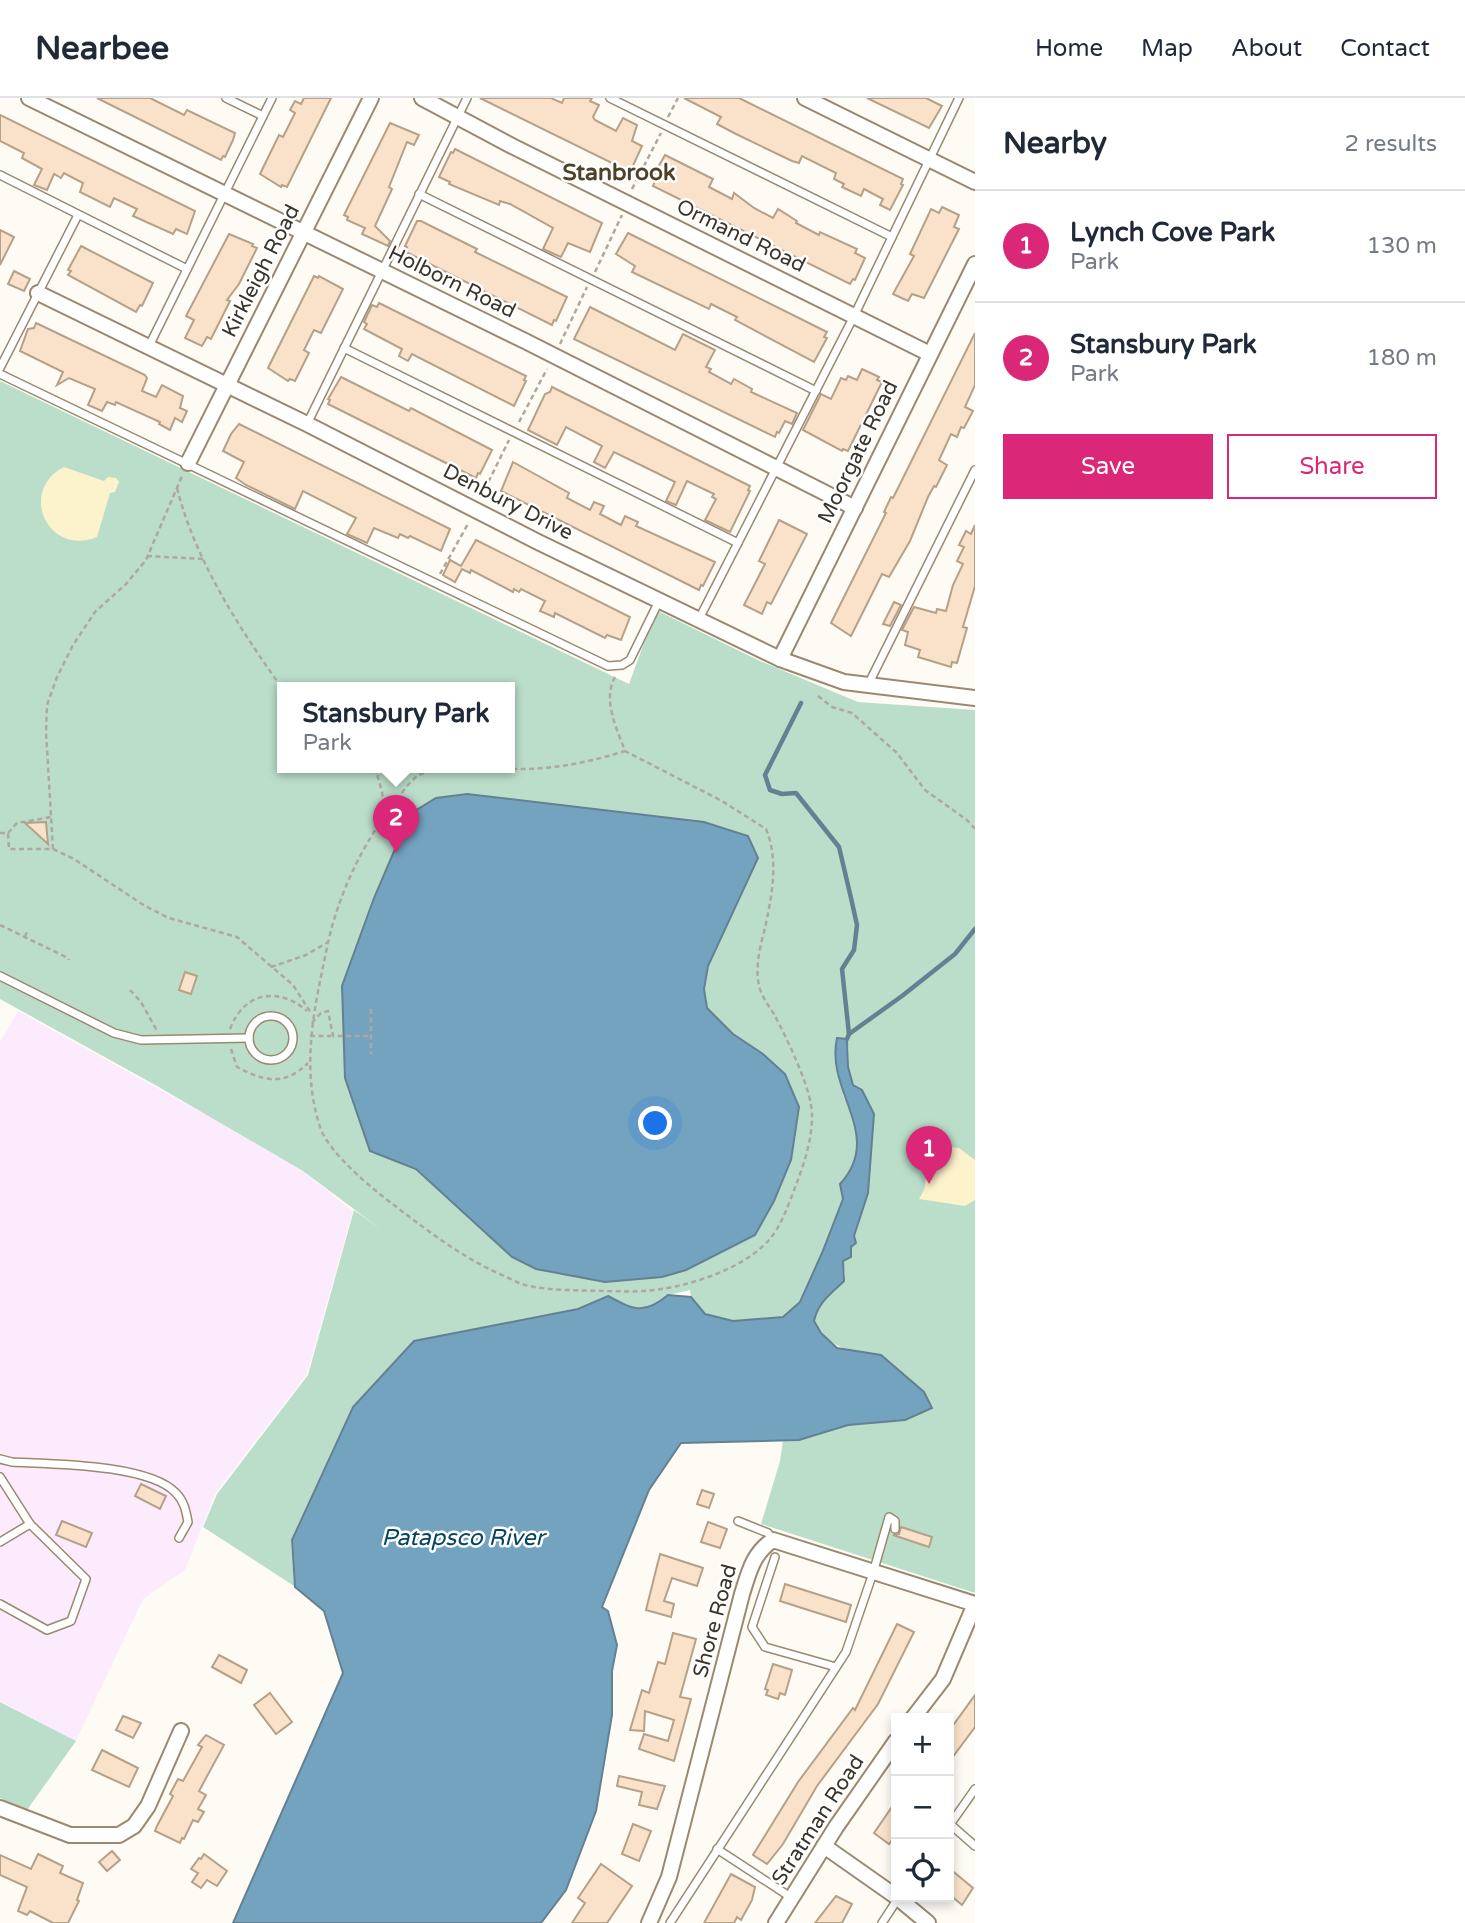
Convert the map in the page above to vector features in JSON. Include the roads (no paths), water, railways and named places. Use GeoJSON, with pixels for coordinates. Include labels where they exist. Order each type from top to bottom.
{"type":"FeatureCollection","features":[{"type":"Feature","properties":{"kind":"street","name":"Holborn Road"},"geometry":{"type":"LineString","coordinates":[[29,98],[855,508]]}},
{"type":"Feature","properties":{"kind":"street","name":"Kirkleigh Road"},"geometry":{"type":"LineString","coordinates":[[188,464],[371,98]]}},
{"type":"Feature","properties":{"kind":"street","name":"Ormand Road"},"geometry":{"type":"LineString","coordinates":[[422,98],[930,354]]}},
{"type":"Feature","properties":{"kind":"street"},"geometry":{"type":"LineString","coordinates":[[805,98],[975,182]]}},
{"type":"Feature","properties":{"kind":"street","name":"Moorgate Road"},"geometry":{"type":"LineString","coordinates":[[780,659],[975,264]]}},
{"type":"Feature","properties":{"kind":"street","name":"Denbury Drive"},"geometry":{"type":"LineString","coordinates":[[38,293],[307,424],[538,542],[780,659],[828,677],[868,686],[975,698]]}},
{"type":"Feature","properties":{"kind":"street"},"geometry":{"type":"LineString","coordinates":[[773,1540],[975,1604],[943,1679],[917,1713]]}},
{"type":"Feature","properties":{"kind":"street","name":"Shore Road"},"geometry":{"type":"LineString","coordinates":[[649,1923],[669,1877],[751,1563],[761,1548],[773,1540]]}},
{"type":"Feature","properties":{"kind":"street"},"geometry":{"type":"LineString","coordinates":[[0,1808],[70,1835],[119,1835],[134,1826],[148,1806],[181,1731]]}},
{"type":"Feature","properties":{"kind":"street","name":"Stratman Road"},"geometry":{"type":"LineString","coordinates":[[776,1923],[873,1771],[891,1748]]}},
{"type":"Feature","properties":{"kind":"street"},"geometry":{"type":"LineString","coordinates":[[824,1846],[891,1892]]}},
{"type":"Feature","properties":{"kind":"street"},"geometry":{"type":"LineString","coordinates":[[904,1902],[928,1923]]}},
{"type":"Feature","properties":{"kind":"lane"},"geometry":{"type":"LineString","coordinates":[[226,98],[263,116]]}},
{"type":"Feature","properties":{"kind":"lane"},"geometry":{"type":"LineString","coordinates":[[149,346],[272,98]]}},
{"type":"Feature","properties":{"kind":"lane"},"geometry":{"type":"LineString","coordinates":[[307,424],[467,98]]}},
{"type":"Feature","properties":{"kind":"lane"},"geometry":{"type":"LineString","coordinates":[[610,98],[892,237]]}},
{"type":"Feature","properties":{"kind":"lane"},"geometry":{"type":"LineString","coordinates":[[698,620],[854,316],[959,98]]}},
{"type":"Feature","properties":{"kind":"lane"},"geometry":{"type":"LineString","coordinates":[[0,175],[187,270]]}},
{"type":"Feature","properties":{"kind":"lane"},"geometry":{"type":"LineString","coordinates":[[419,194],[816,391]]}},
{"type":"Feature","properties":{"kind":"lane"},"geometry":{"type":"LineString","coordinates":[[0,368],[78,215]]}},
{"type":"Feature","properties":{"kind":"lane"},"geometry":{"type":"LineString","coordinates":[[344,348],[738,542]]}},
{"type":"Feature","properties":{"kind":"lane"},"geometry":{"type":"LineString","coordinates":[[0,374],[608,666],[622,665],[630,660],[659,600]]}},
{"type":"Feature","properties":{"kind":"lane"},"geometry":{"type":"LineString","coordinates":[[868,686],[975,470]]}},
{"type":"Feature","properties":{"kind":"lane"},"geometry":{"type":"LineString","coordinates":[[0,976],[114,1033],[141,1040],[249,1038]]}},
{"type":"Feature","properties":{"kind":"lane"},"geometry":{"type":"LineString","coordinates":[[274,1016],[289,1027],[292,1040],[283,1056],[269,1060],[253,1051],[249,1038],[251,1028],[257,1021],[274,1016]]}},
{"type":"Feature","properties":{"kind":"lane"},"geometry":{"type":"LineString","coordinates":[[0,1458],[12,1462],[118,1469],[160,1481],[175,1491],[184,1503],[188,1522],[178,1538]]}},
{"type":"Feature","properties":{"kind":"lane"},"geometry":{"type":"LineString","coordinates":[[0,1477],[30,1524],[86,1579],[71,1621],[47,1630],[0,1604]]}},
{"type":"Feature","properties":{"kind":"lane"},"geometry":{"type":"LineString","coordinates":[[670,1923],[846,1652],[889,1517],[895,1521],[895,1529]]}},
{"type":"Feature","properties":{"kind":"lane"},"geometry":{"type":"LineString","coordinates":[[738,1521],[768,1533],[773,1540]]}},
{"type":"Feature","properties":{"kind":"lane"},"geometry":{"type":"LineString","coordinates":[[0,1542],[30,1524]]}},
{"type":"Feature","properties":{"kind":"lane"},"geometry":{"type":"LineString","coordinates":[[775,1556],[752,1628],[765,1647],[836,1667]]}},
{"type":"Feature","properties":{"kind":"lane"},"geometry":{"type":"LineString","coordinates":[[954,1818],[975,1789]]}},
{"type":"Feature","properties":{"kind":"lane"},"geometry":{"type":"LineString","coordinates":[[954,1829],[975,1846]]}},
{"type":"Feature","properties":{"kind":"lane"},"geometry":{"type":"LineString","coordinates":[[716,1849],[792,1898]]}},
{"type":"Feature","properties":{"kind":"lane"},"geometry":{"type":"LineString","coordinates":[[882,1923],[896,1902]]}},
{"type":"Feature","properties":{"kind":"water"},"geometry":{"type":"Polygon","coordinates":[[[467,794],[704,822],[748,836],[758,858],[708,966],[704,989],[707,1008],[733,1034],[763,1054],[785,1074],[799,1107],[791,1160],[774,1201],[755,1235],[686,1270],[662,1277],[605,1282],[536,1269],[512,1257],[416,1169],[370,1151],[345,1078],[342,986],[374,898],[410,814],[436,798],[467,794]]]}},
{"type":"Feature","properties":{"kind":"water","name":"Patapsco River"},"geometry":{"type":"Polygon","coordinates":[[[837,1038],[847,1039],[848,1067],[853,1085],[862,1090],[874,1114],[868,1193],[854,1236],[856,1243],[851,1247],[851,1257],[843,1261],[844,1281],[822,1303],[814,1321],[821,1333],[837,1348],[881,1355],[924,1392],[932,1408],[905,1420],[848,1425],[799,1440],[681,1443],[649,1490],[602,1607],[608,1611],[617,1645],[612,1671],[612,1715],[596,1811],[566,1890],[541,1923],[233,1923],[343,1673],[324,1611],[295,1587],[292,1540],[353,1407],[414,1341],[578,1309],[608,1296],[625,1305],[639,1308],[652,1306],[668,1295],[691,1297],[705,1314],[733,1321],[783,1317],[800,1302],[822,1253],[843,1199],[840,1184],[852,1166],[857,1148],[856,1131],[839,1077],[837,1038]]]}},
{"type":"Feature","properties":{"kind":"waterway"},"geometry":{"type":"LineString","coordinates":[[801,703],[765,775],[770,790],[782,794],[796,793],[839,847],[857,925],[854,950],[842,969],[849,1034]]}},
{"type":"Feature","properties":{"kind":"waterway"},"geometry":{"type":"LineString","coordinates":[[847,1039],[849,1034],[955,954],[975,929]]}},
{"type":"Feature","properties":{"kind":"place","name":"Stansbury Park"},"geometry":{"type":"Point","coordinates":[396,853]}},
{"type":"Feature","properties":{"kind":"place","name":"Lynch Cove Park"},"geometry":{"type":"Point","coordinates":[929,1184]}},
{"type":"Feature","properties":{"kind":"district","name":"Stanbrook"},"geometry":{"type":"Point","coordinates":[619,173]}}]}
